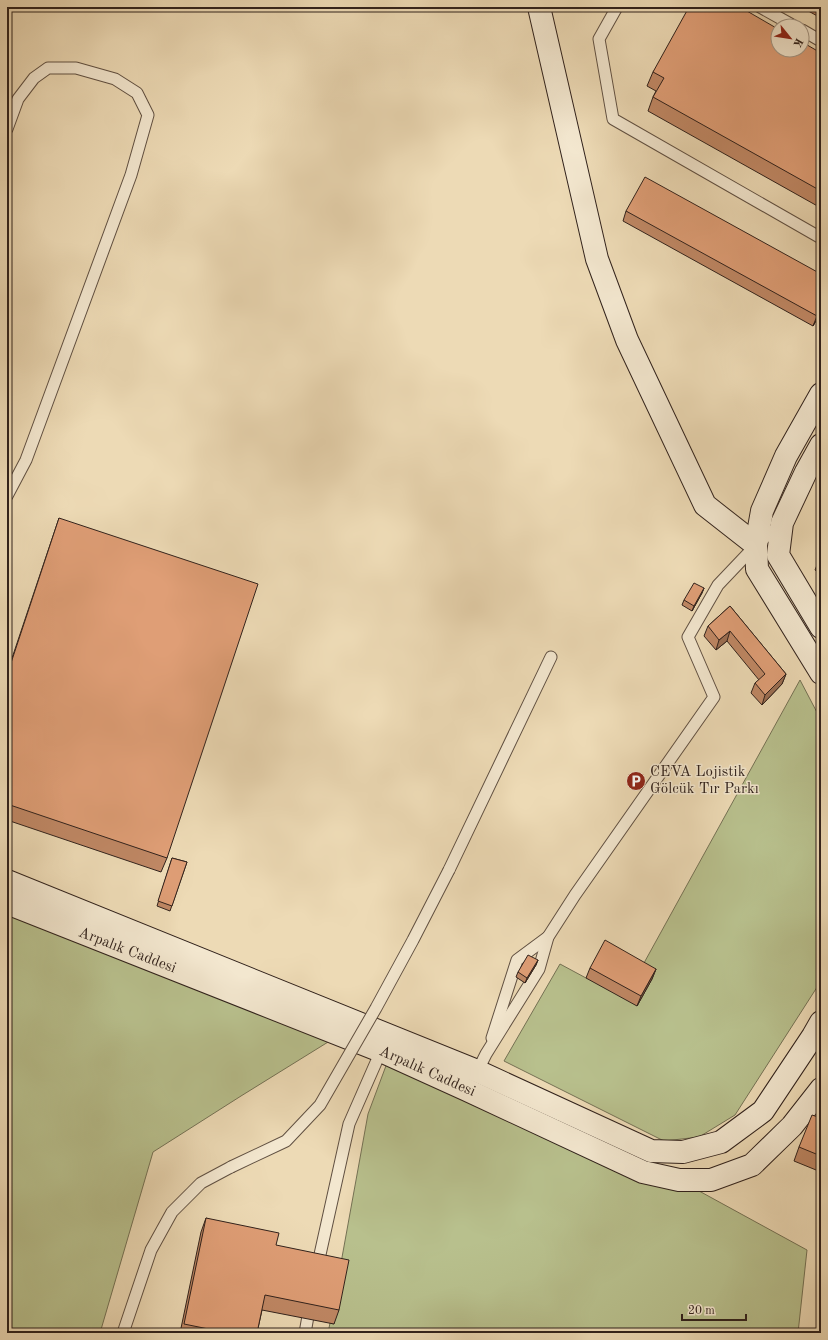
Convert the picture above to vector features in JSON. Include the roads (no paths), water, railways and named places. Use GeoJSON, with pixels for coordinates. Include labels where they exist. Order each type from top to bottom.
{"type":"FeatureCollection","features":[{"type":"Feature","properties":{"kind":"main road"},"geometry":{"type":"LineString","coordinates":[[539,7],[597,260],[627,340],[705,505],[756,545]]}},
{"type":"Feature","properties":{"kind":"main road"},"geometry":{"type":"LineString","coordinates":[[821,394],[786,456],[768,497],[762,511],[756,545],[757,569],[821,673]]}},
{"type":"Feature","properties":{"kind":"main road"},"geometry":{"type":"LineString","coordinates":[[821,445],[806,472],[782,523],[778,555],[821,627]]}},
{"type":"Feature","properties":{"kind":"main road"},"geometry":{"type":"LineString","coordinates":[[7,881],[477,1072],[651,1151],[683,1152],[720,1142],[763,1111],[821,1022]]}},
{"type":"Feature","properties":{"kind":"main road","name":"Arpalık Caddesi"},"geometry":{"type":"LineString","coordinates":[[7,903],[381,1051],[477,1072],[643,1172],[679,1180],[711,1180],[752,1165],[792,1126],[821,1089]]}},
{"type":"Feature","properties":{"kind":"lane"},"geometry":{"type":"LineString","coordinates":[[617,7],[599,39],[613,120],[821,238]]}},
{"type":"Feature","properties":{"kind":"lane"},"geometry":{"type":"LineString","coordinates":[[760,7],[780,18]]}},
{"type":"Feature","properties":{"kind":"lane"},"geometry":{"type":"LineString","coordinates":[[810,35],[821,41]]}},
{"type":"Feature","properties":{"kind":"lane"},"geometry":{"type":"LineString","coordinates":[[7,129],[18,99],[34,78],[48,68],[76,68],[115,79],[137,93],[148,115],[126,190],[26,460],[7,496]]}},
{"type":"Feature","properties":{"kind":"lane"},"geometry":{"type":"LineString","coordinates":[[477,1072],[539,969],[548,937],[580,888],[714,697],[688,638],[718,586],[756,545],[782,523]]}},
{"type":"Feature","properties":{"kind":"lane"},"geometry":{"type":"LineString","coordinates":[[123,1333],[151,1250],[172,1212],[201,1183],[286,1141],[320,1105],[413,940],[449,870],[551,657]]}},
{"type":"Feature","properties":{"kind":"lane"},"geometry":{"type":"LineString","coordinates":[[477,1072],[517,960],[548,937]]}},
{"type":"Feature","properties":{"kind":"lane"},"geometry":{"type":"LineString","coordinates":[[316,1276],[349,1124],[381,1051]]}},
{"type":"Feature","properties":{"kind":"lane"},"geometry":{"type":"LineString","coordinates":[[305,1333],[312,1298]]}},
{"type":"Feature","properties":{"kind":"place","name":"CEVA Lojistik Gölcük Tır Parkı"},"geometry":{"type":"Point","coordinates":[636,781]}}]}
